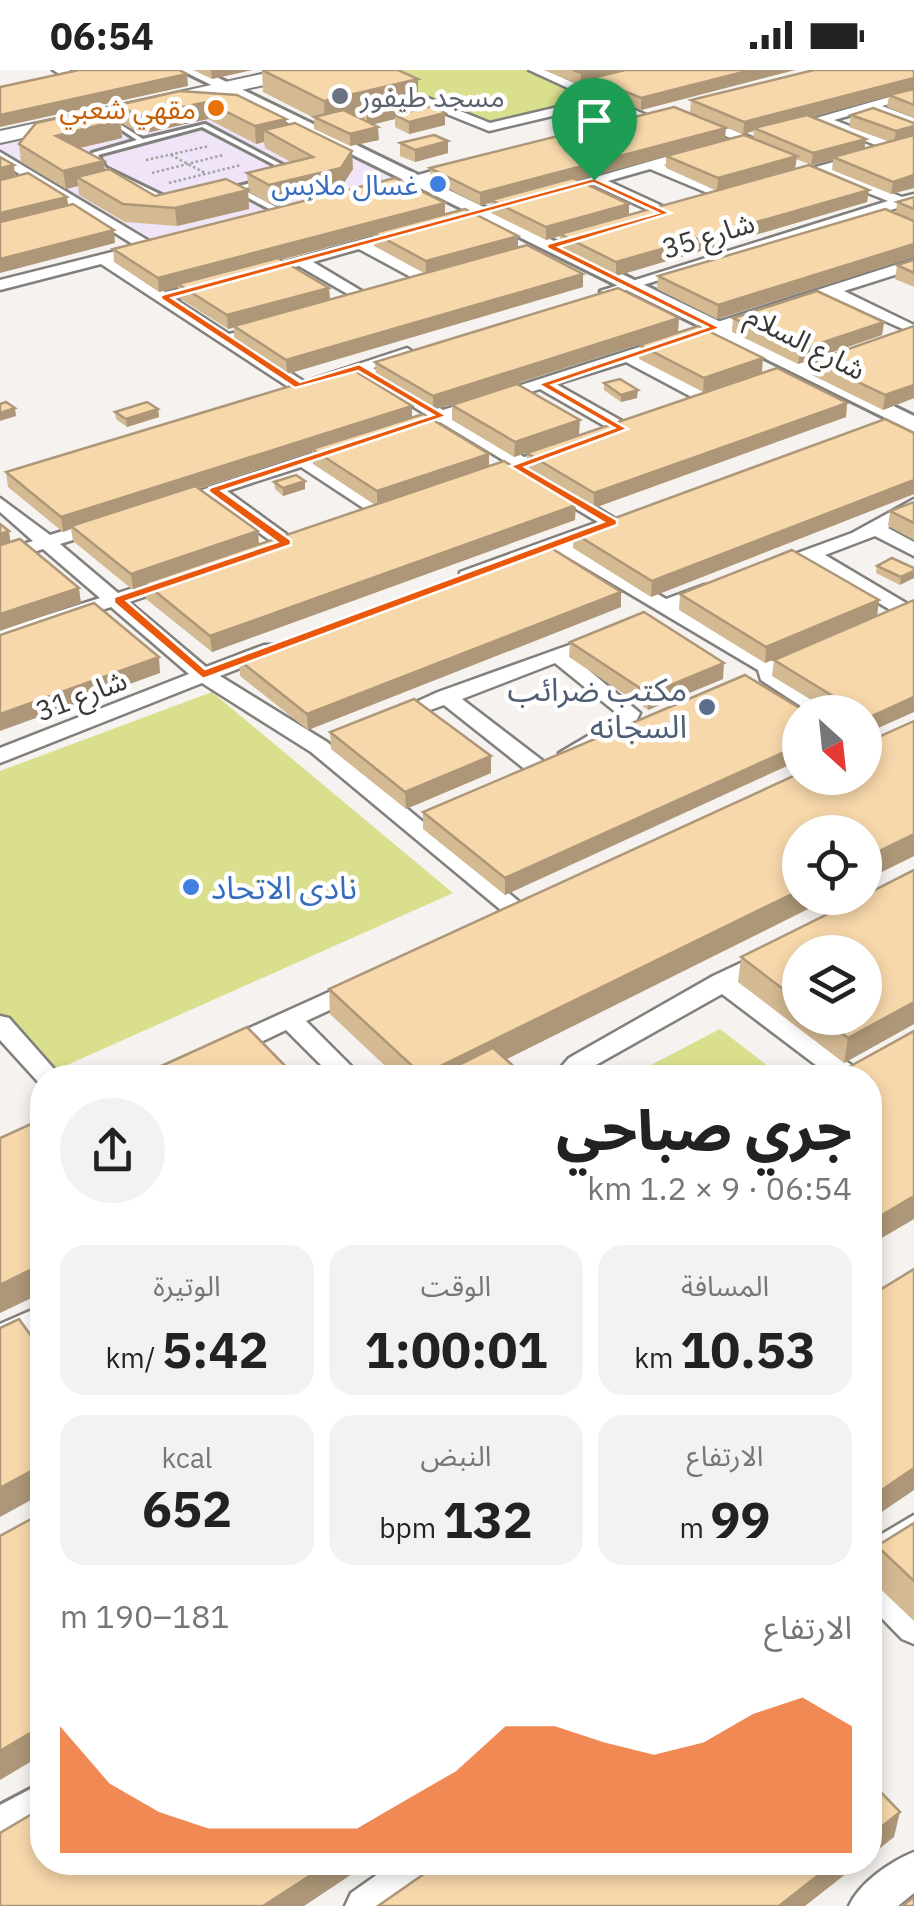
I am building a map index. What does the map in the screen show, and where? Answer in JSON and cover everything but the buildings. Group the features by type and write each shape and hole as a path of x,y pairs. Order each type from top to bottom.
{"main road":[{"path":"0,137 305,70"}],"street":[{"name":"شارع السلام","path":"189,70 716,328 788,372 903,421"},
{"path":"535,70 604,100 654,116 629,123"},
{"path":"57,76 89,74"},
{"path":"579,89 598,84"},
{"path":"728,144 914,94"},
{"path":"366,116 428,102 489,127 604,100"},
{"path":"710,102 676,111 776,151"},
{"path":"870,106 914,122"},
{"path":"821,119 896,148"},
{"path":"764,186 914,143"},
{"path":"446,221 708,149"},
{"path":"0,156 70,194 150,247"},
{"path":"791,158 904,206"},
{"path":"358,194 486,161"},
{"path":"651,165 726,196"},
{"path":"18,182 36,178"},
{"path":"594,180 681,209"},
{"path":"633,222 746,191"},
{"name":"شارع 35","path":"593,296 879,209 904,206"},
{"path":"264,218 302,208"},
{"path":"72,214 90,210"},
{"path":"250,274 429,226"},
{"path":"0,285 168,242"},
{"path":"360,244 421,283 446,276"},
{"path":"104,260 299,386"},
{"path":"300,260 373,297 348,304"},
{"path":"390,433 914,264"},
{"path":"882,274 911,287"},
{"path":"164,297 232,279"},
{"path":"831,291 913,329"},
{"path":"225,340 278,324"},
{"path":"878,341 913,329"},
{"path":"280,391 431,345"},
{"path":"628,357 709,399"},
{"path":"788,372 829,358"},
{"path":"359,367 520,465 622,520 445,584"},
{"path":"465,483 631,426 543,384"},
{"path":"158,507 355,444"},
{"path":"303,461 380,512"},
{"path":"213,490 286,543"},
{"path":"0,502 203,674 328,743 421,821 515,910"},
{"path":"753,573 876,528 914,504"},
{"path":"0,557 121,518"},
{"path":"876,528 914,550"},
{"path":"557,542 771,669"},
{"path":"808,553 902,611"},
{"path":"0,637 193,574"},
{"path":"664,606 723,584"},
{"path":"373,725 600,638"},
{"name":"شارع 31","path":"0,756 296,640"},
{"path":"798,695 768,676 771,669 804,654"},
{"path":"445,696 530,773 624,724 630,714 558,656"},
{"path":"577,1065 782,951"},
{"path":"190,1065 376,978"},
{"path":"722,982 841,1065"},
{"path":"289,1020 336,1065"},
{"path":"0,1024 37,1065"},
{"path":"0,1337 30,1323"},
{"path":"882,1551 914,1530"},
{"path":"882,1596 914,1629"},
{"path":"0,1831 30,1812"},
{"path":"868,1906 914,1870"},
{"path":"364,1906 408,1875"}],"lane":[{"path":"101,114 141,140"},
{"path":"203,125 296,174 180,204 122,180 104,170 96,160 96,151 141,140 203,125"},
{"path":"251,148 267,144"},
{"path":"107,184 122,180"},
{"path":"238,190 284,212"}],"path":[{"path":"141,140 238,190"},
{"path":"104,170 236,140"},
{"path":"122,180 251,148"},
{"path":"142,190 268,158"}],"shaded area":[{"path":"229,91 398,176 151,238 0,151 0,143"}],"green space":[{"path":"366,70 525,70 595,100 489,127"},
{"path":"212,692 453,893 67,1065 42,1065 0,1016 0,771"},
{"path":"720,1029 766,1065 651,1065"}],"place":[{"name":"مسجد طيفور","path":"340,96"},
{"name":"مقهي شعبي","path":"216,108"},
{"name":"غسال ملابس","path":"438,184"},
{"name":"مكتب ضرائب السجانه","path":"707,707"},
{"name":"نادى الاتحاد","path":"191,887"}],"route":[{"path":"594,180 666,213 550,246 716,328 543,384 623,429 516,466 612,523 203,674 118,600 286,543 213,490 442,416 359,367 299,386 164,297 594,180"}]}
